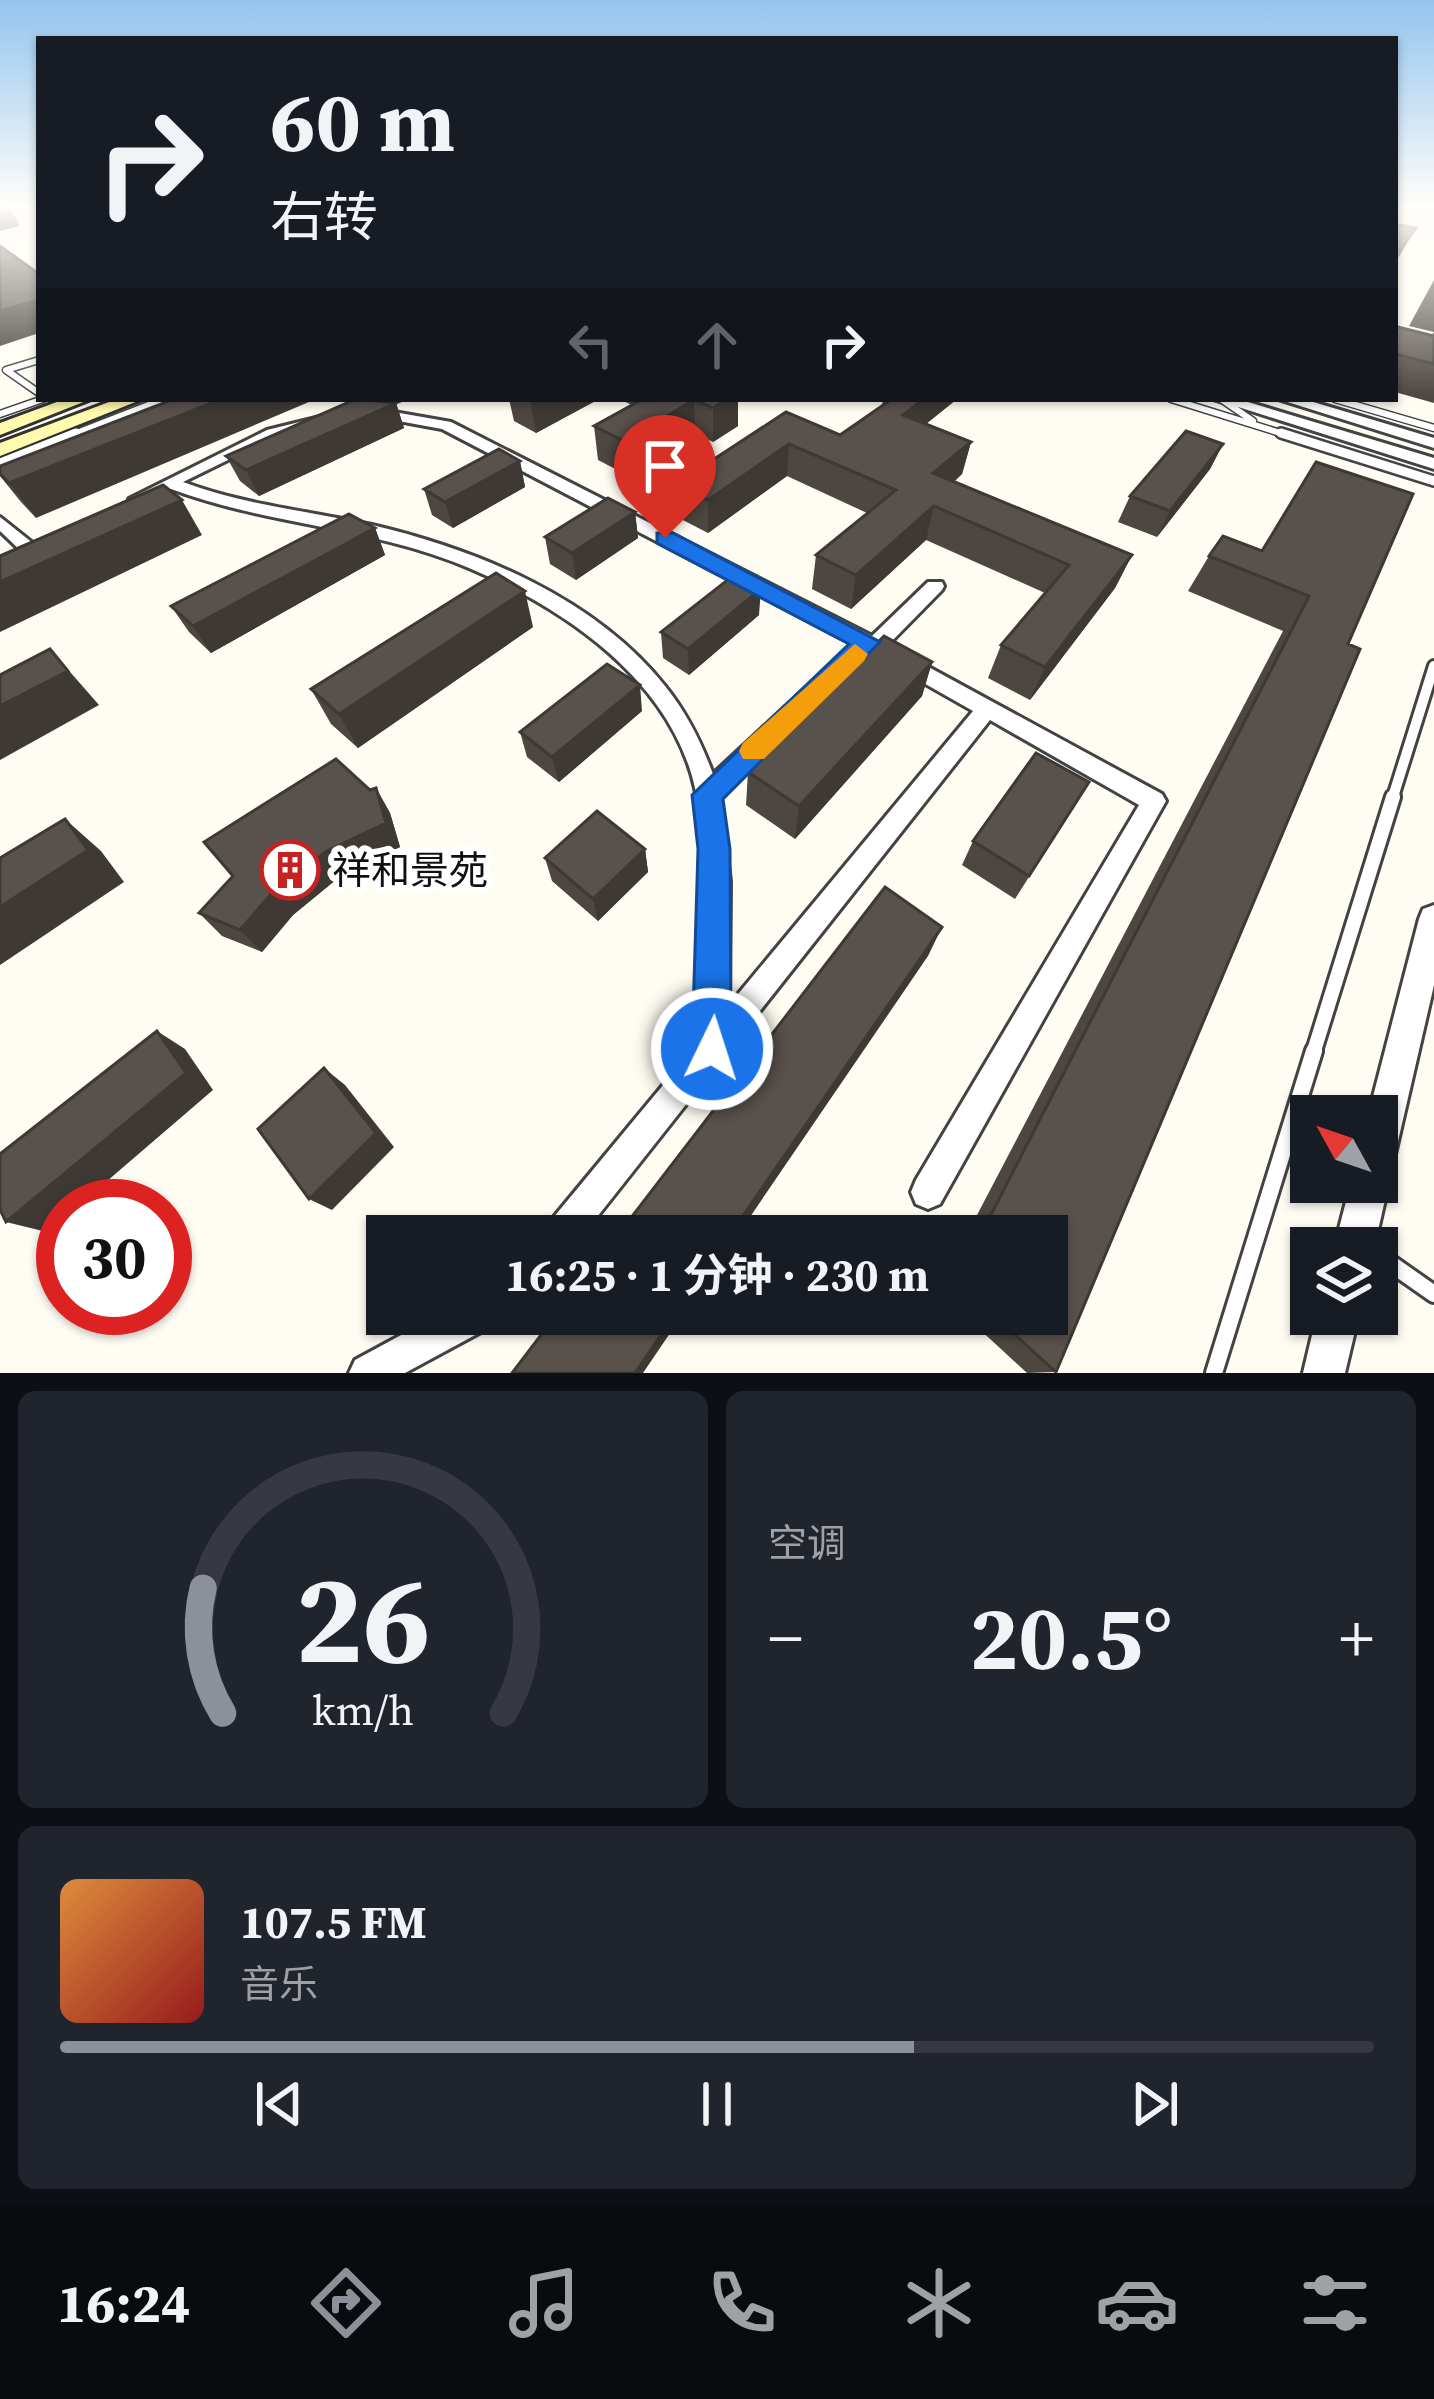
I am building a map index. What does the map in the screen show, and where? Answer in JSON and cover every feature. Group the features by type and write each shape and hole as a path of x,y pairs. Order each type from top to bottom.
{"main road":[{"path":"0,429 74,402"},
{"path":"0,450 126,402"}],"street":[{"path":"1231,402 1434,464"},
{"path":"1296,402 1434,443"},
{"path":"109,513 272,433 350,414 407,414 446,424 871,644 1154,801 928,1192"},
{"path":"170,483 261,512 371,530 489,571 543,598 597,634 651,683 685,732 707,795 714,849 712,1049"},
{"path":"0,522 21,551 48,540"},
{"path":"707,795 935,586"},
{"path":"577,1215 985,711"},
{"path":"1391,1095 1434,919"},
{"path":"368,1373 438,1335"},
{"path":"1324,1373 1333,1335"}],"lane":[{"path":"3,371 36,361"},
{"path":"3,371 36,393"},
{"path":"0,415 36,398"},
{"path":"0,463 156,402"},
{"path":"1181,402 1434,481"},
{"path":"1225,402 1263,428"},
{"path":"1345,402 1434,428"},
{"path":"1214,1373 1434,666"},
{"path":"1398,1270 1434,1294"}],"building":[{"path":"0,269 36,272 36,301 0,311"},
{"path":"1398,327 1434,336 1434,364 1398,355"},
{"path":"166,402 214,402 9,483 0,474 0,466"},
{"path":"349,402 396,403 246,470 226,456"},
{"path":"638,402 691,402 624,441 594,426"},
{"path":"888,402 920,402 903,415 971,442 933,473 1132,555 1045,667 1001,645 1069,565 934,506 856,575 816,555 896,490 789,444 708,500 676,484 786,412 840,435"},
{"path":"1186,431 1223,444 1170,511 1130,496"},
{"path":"499,449 520,461 445,502 424,489"},
{"path":"1316,462 1413,494 1348,644 1360,649 1056,1372 1015,1335 1068,1335 1068,1215 991,1215 1309,596 1209,556 1223,536 1262,551"},
{"path":"163,485 182,500 0,582 0,556"},
{"path":"608,498 635,512 572,553 545,537"},
{"path":"349,514 375,528 193,626 171,606"},
{"path":"496,573 525,591 339,714 311,689"},
{"path":"734,575 761,589 688,649 661,632"},
{"path":"884,636 932,662 799,806 748,772"},
{"path":"50,649 68,671 0,706 0,675"},
{"path":"607,664 640,685 552,757 520,732"},
{"path":"1036,753 1089,782 1029,876 973,841"},
{"path":"336,759 370,790 376,788 386,823 327,851 273,892 240,930 199,913 233,876 204,842"},
{"path":"597,811 645,849 593,899 545,858"},
{"path":"65,819 88,850 0,907 0,858"},
{"path":"885,887 942,927 743,1215 633,1215"},
{"path":"157,1031 186,1073 58,1179 36,1179 36,1197 6,1222 0,1210 0,1154"},
{"path":"324,1068 376,1133 309,1199 258,1129"},
{"path":"541,1335 661,1335 635,1373 512,1373"}],"slow traffic":[{"path":"754,751 855,654"}],"place":[{"name":"祥和景苑","path":"290,870"}],"route":[{"path":"665,538 867,642 707,795 714,849 712,1049"}]}
